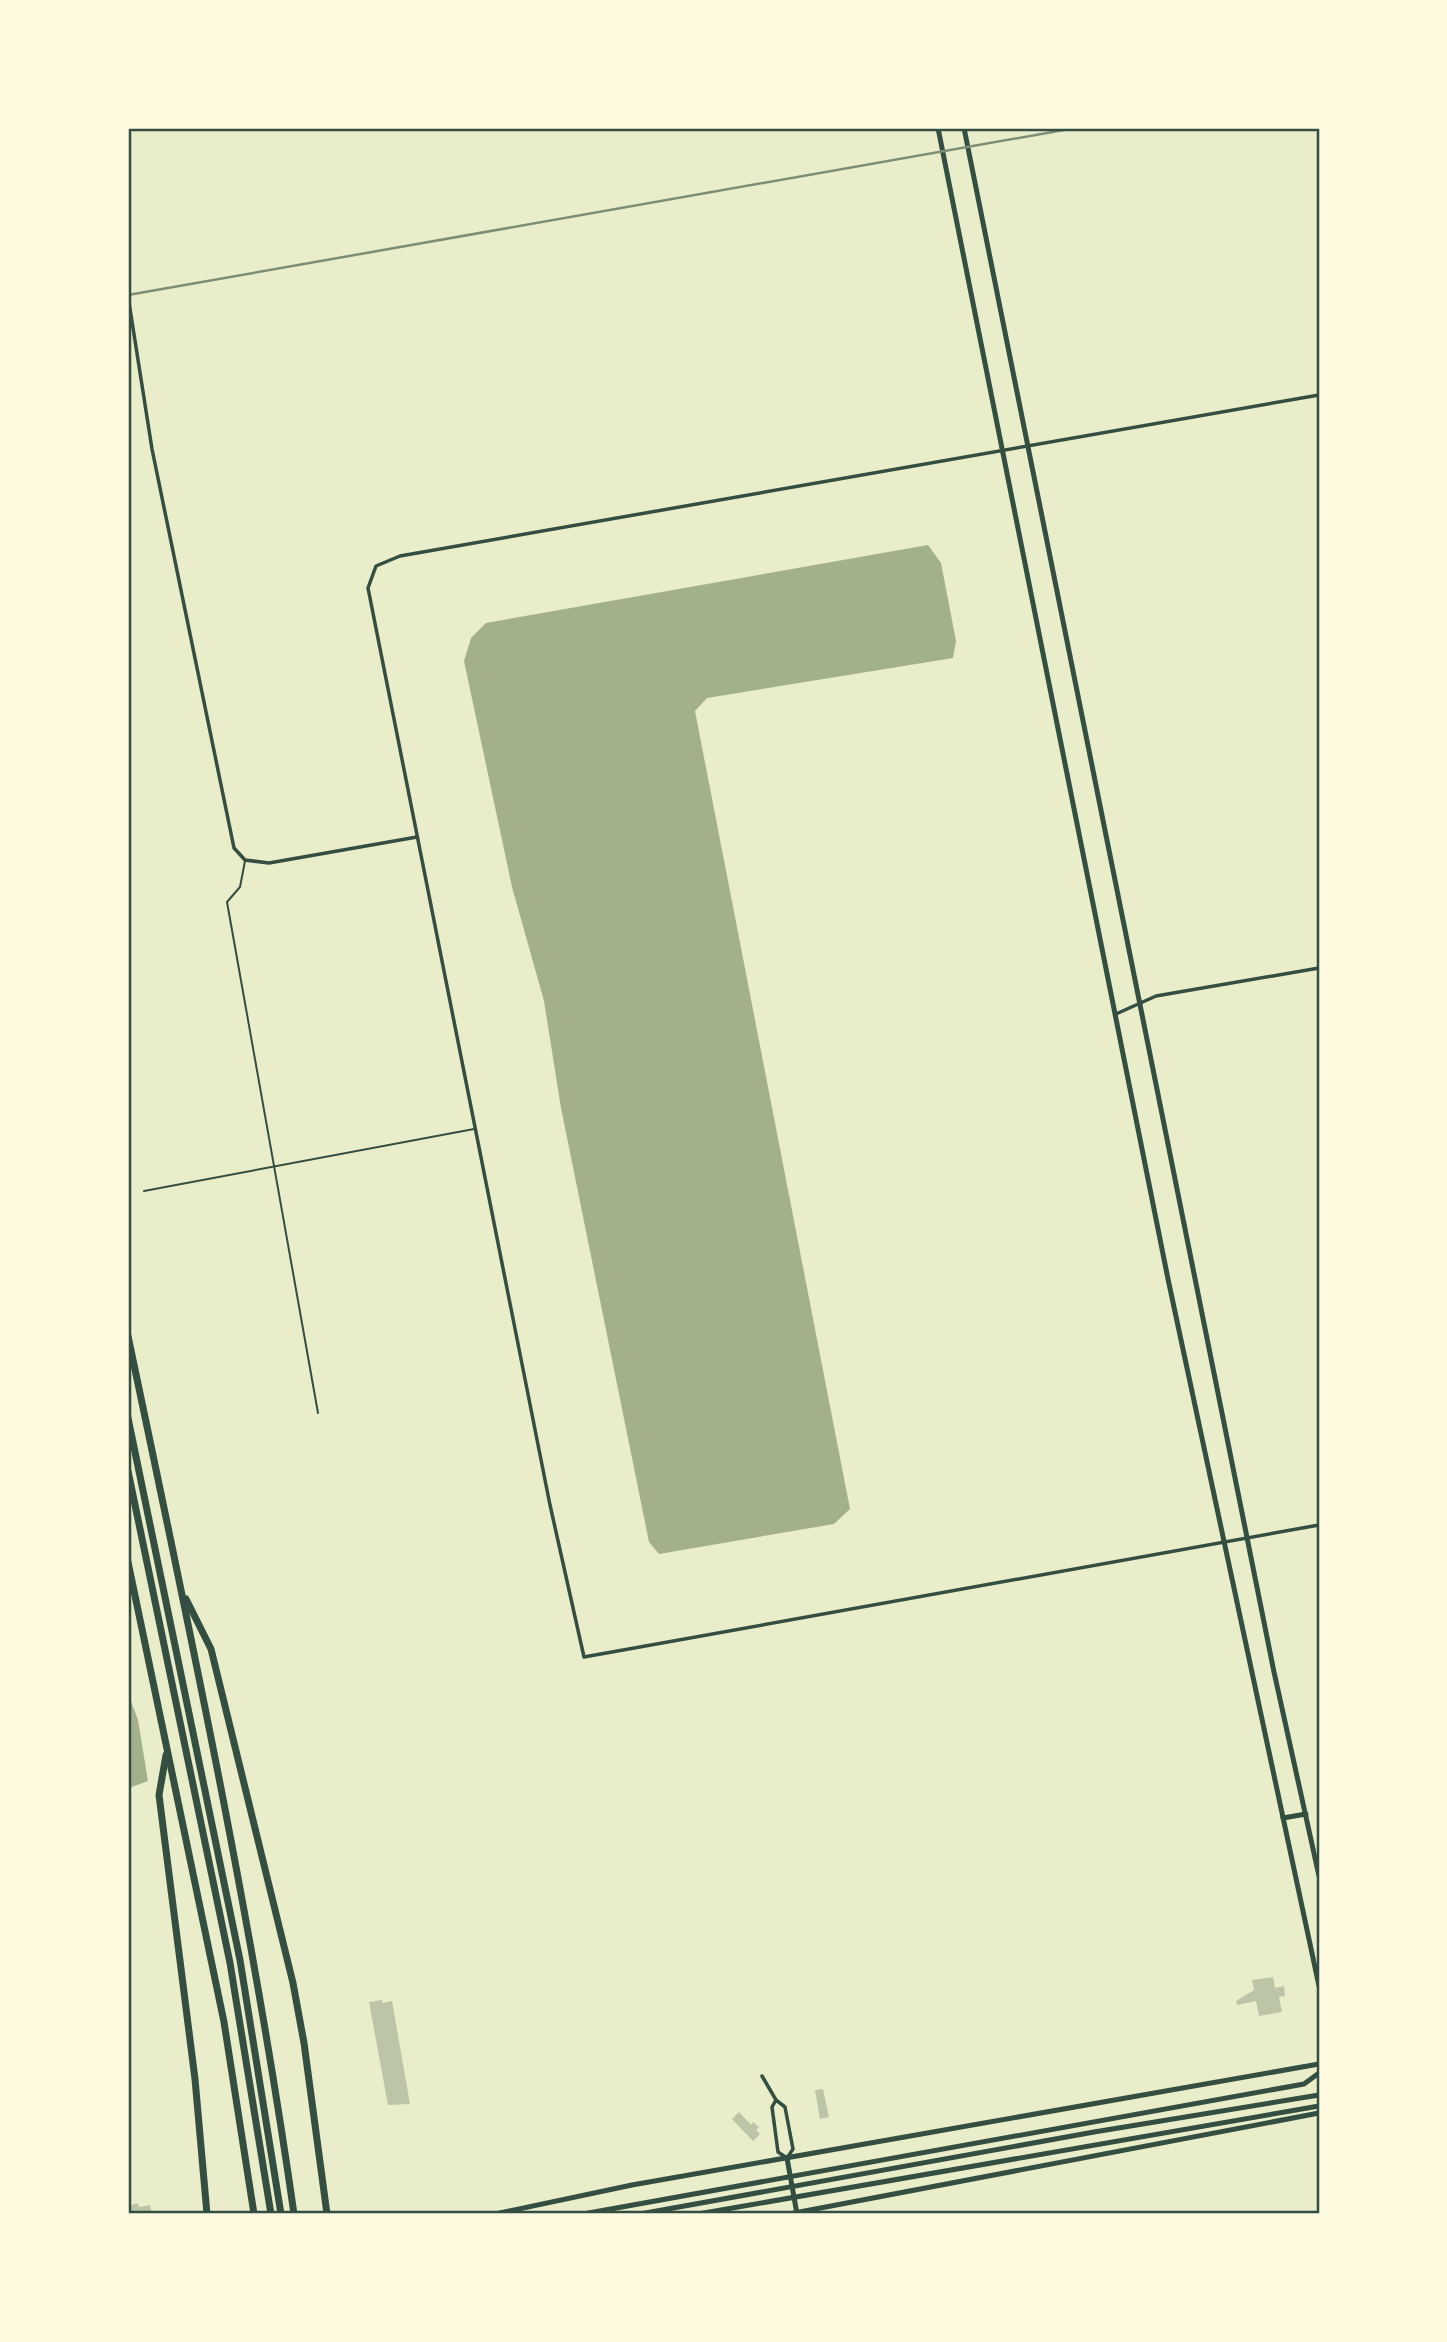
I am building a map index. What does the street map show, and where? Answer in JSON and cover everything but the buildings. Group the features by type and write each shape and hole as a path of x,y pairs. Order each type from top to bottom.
{"highway":[{"path":"128,1336 181,1590 264,2024 294,2214"},
{"path":"128,1418 237,1947 281,2214"},
{"path":"128,1471 230,1963 271,2214"},
{"path":"128,1562 224,2022 254,2214"},
{"path":"181,1590 211,1648 293,1983 304,2043 327,2214"},
{"path":"166,1751 159,1795 195,2079 208,2214"}],"street":[{"path":"938,128 1114,1015 1223,1543 1319,1986"},
{"path":"964,128 1138,1003 1319,1876"},
{"path":"128,296 152,449 234,848 245,860 269,863 417,838"},
{"path":"1319,395 397,556 381,562 372,572 368,588 475,1129 584,1657 1319,1525"},
{"path":"1114,1015 1156,996 1319,968"},
{"path":"1283,1818 1306,1814"},
{"path":"495,2214 787,2158 1319,2064"},
{"path":"583,2214 1304,2084 1319,2073"},
{"path":"762,2076 776,2100 785,2107 793,2149 787,2158 797,2213"},
{"path":"640,2214 1094,2132 1319,2095"},
{"path":"776,2100 772,2108 778,2152 787,2158"},
{"path":"698,2214 1319,2106"},
{"path":"789,2214 1319,2113"},
{"path":"1166,2131 1191,2118"}],"lane":[{"path":"245,860 240,887 228,902 318,1413"},
{"path":"144,1191 475,1129"}],"shaded area":[{"path":"928,545 941,563 956,641 953,658 707,698 695,711 850,1509 834,1524 659,1554 649,1542 561,1108 544,1001 512,887 464,661 471,638 486,623"},
{"path":"128,1693 138,1720 148,1781 129,1788"}],"railway":[{"path":"128,295 1075,128"}]}
